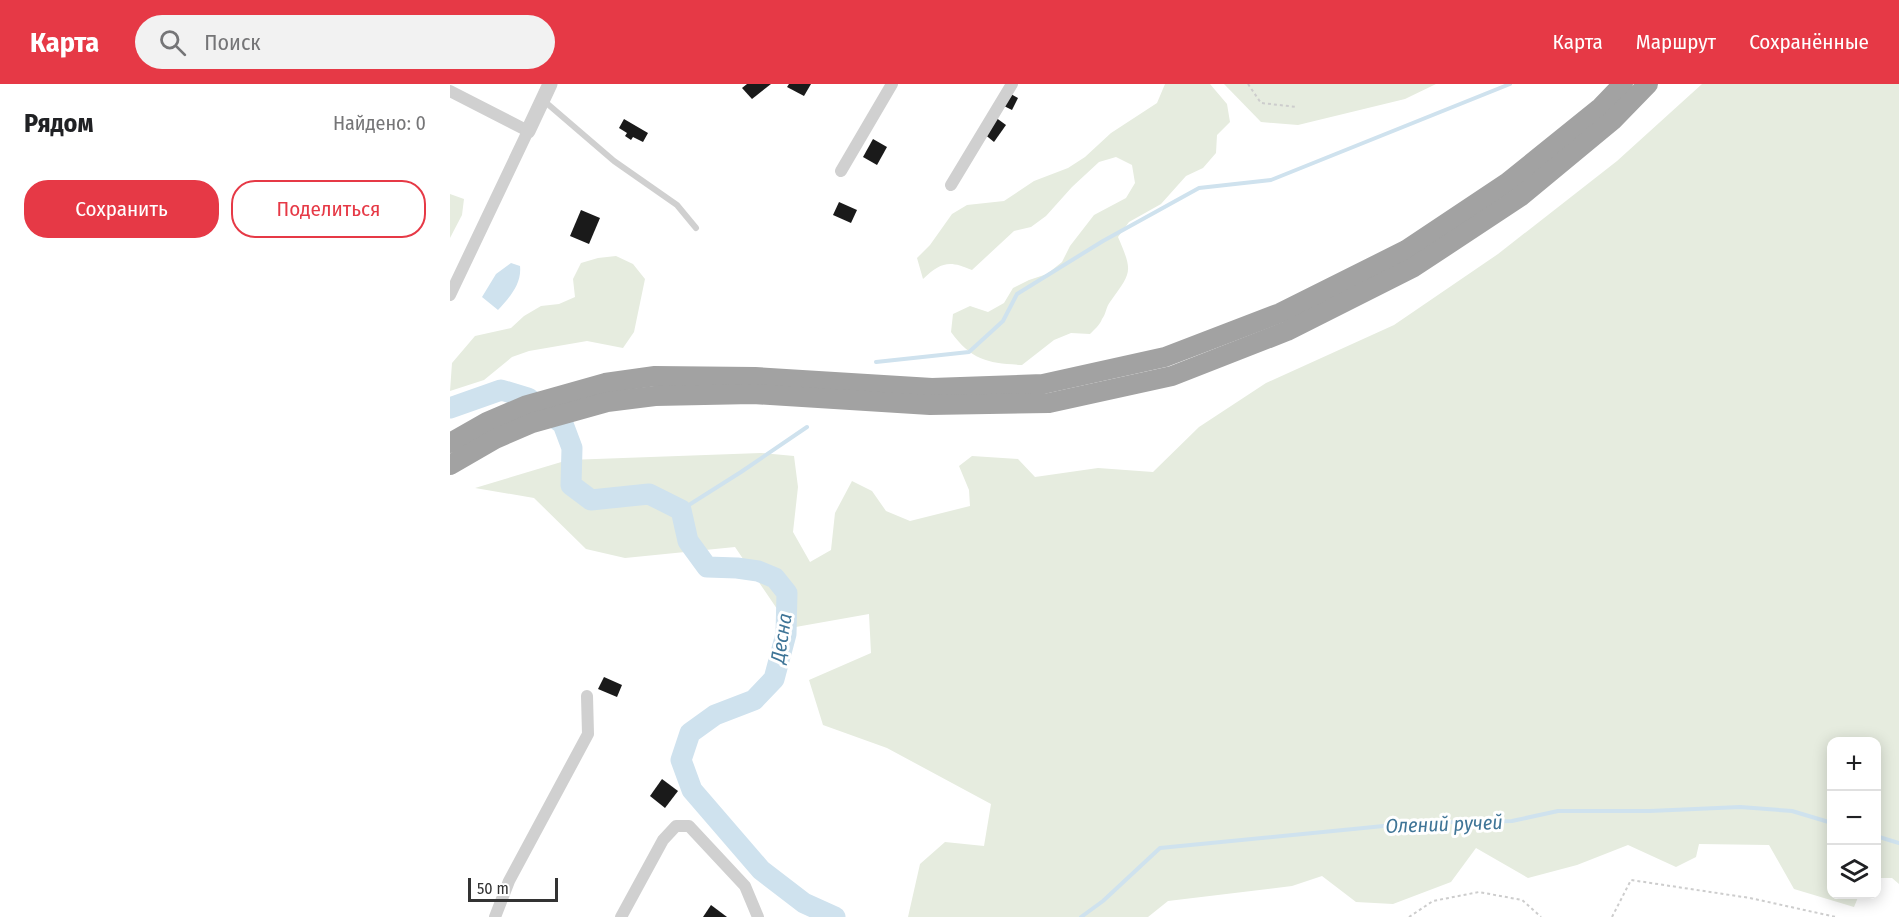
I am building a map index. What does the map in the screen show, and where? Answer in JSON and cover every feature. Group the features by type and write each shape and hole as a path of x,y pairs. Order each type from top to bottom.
{"highway":[{"path":"450,465 495,439 532,423 655,386 755,376 932,388 1032,385 1165,357 1280,313 1406,250 1508,182 1601,107 1623,84"},
{"path":"450,443 487,422 536,402 605,383 930,405 1049,403 1172,376 1287,331 1414,267 1520,197 1614,120 1648,84"}],"street":[{"path":"450,296 550,84"},
{"path":"841,171 892,84"},
{"path":"951,185 1012,84"},
{"path":"450,91 528,131"},
{"path":"495,917 509,881 588,734 587,696"},
{"path":"621,917 663,840 676,826 689,826 745,886 758,917"}],"lane":[{"path":"543,100 614,161 677,205 696,228"}],"path":[{"path":"1248,84 1261,103 1297,107"},
{"path":"1612,917 1631,880 1750,898 1836,917"},
{"path":"1409,917 1433,901 1479,892 1522,900 1541,917"}],"shaded area":[{"path":"1165,84 1210,84 1227,104 1230,122 1217,135 1216,153 1203,168 1186,176 1161,204 1129,222 1118,237 1128,271 1100,323 1090,334 1071,333 1054,340 1022,365 990,361 974,355 951,332 953,314 970,306 988,312 1004,303 1013,288 1047,274 1062,262 1070,246 1094,215 1126,198 1135,183 1132,165 1116,157 1099,162 1046,216 1031,227 1014,231 972,270 946,264 935,269 923,279 917,258 930,245 952,214 967,205 1004,201 1034,181 1068,168 1085,157 1111,133 1157,103"},
{"path":"1224,84 1436,84 1405,99 1298,125 1261,122"},
{"path":"1702,84 1899,84 1899,884 1892,878 1881,878 1881,737 1827,737 1827,899 1794,889 1769,845 1699,844 1696,857 1676,867 1628,845 1577,865 1528,878 1476,848 1451,882 1393,904 1356,902 1322,876 1292,886 1168,901 1148,917 908,917 920,864 945,842 984,846 991,804 887,748 823,725 809,680 871,653 869,614 790,628 735,547 625,558 586,549 534,498 475,488 568,460 761,453 794,456 798,487 793,532 810,562 831,550 835,513 852,481 872,491 886,511 910,521 970,506 969,490 959,466 972,456 1018,459 1035,477 1098,468 1153,472 1199,427 1266,383 1394,325 1498,254 1617,161"},
{"path":"450,194 464,199 462,215 450,238"},
{"path":"616,256 633,264 645,279 634,332 623,348 587,341 529,351 512,357 484,380 450,391 452,363 475,336 511,328 524,316 541,306 559,304 575,297 573,279 581,263"},
{"path":"1827,899 1857,899 1854,907"}],"water":[{"path":"511,263 520,266 519,279 510,296 498,310 482,297 496,274"}],"building":[{"path":"747,84 771,84 752,99 742,88"},
{"path":"789,84 811,84 804,96 787,87"},
{"path":"1009,93 1018,98 1012,110 1002,105"},
{"path":"995,117 1006,125 994,142 983,133"},
{"path":"624,119 648,133 643,142 633,137 631,140 625,136 627,133 619,128"},
{"path":"873,139 887,147 877,165 863,157"},
{"path":"839,202 857,210 851,223 833,215"},
{"path":"581,210 600,218 589,244 570,236"},
{"path":"604,677 622,685 617,697 598,689"},
{"path":"662,779 678,791 665,808 650,796"},
{"path":"711,905 727,917 703,917"}],"waterway":[{"path":"876,362 969,352 1003,321 1017,294 1103,241 1199,188 1271,180 1510,84"},
{"name":"Десна","path":"450,408 501,390 528,398 563,424 572,448 571,485 591,500 649,494 681,510 688,541 707,567 758,571 775,578 787,593 786,634 774,679 754,700 715,715 690,733 681,760 692,790 761,870 804,903 835,917"},
{"path":"681,510 807,427"},
{"name":"Олений ручей","path":"1081,917 1103,901 1160,848 1414,823 1512,821 1558,811 1650,811 1740,807 1792,811 1827,822"},
{"name":"Олений ручей","path":"1881,838 1899,843"}]}
